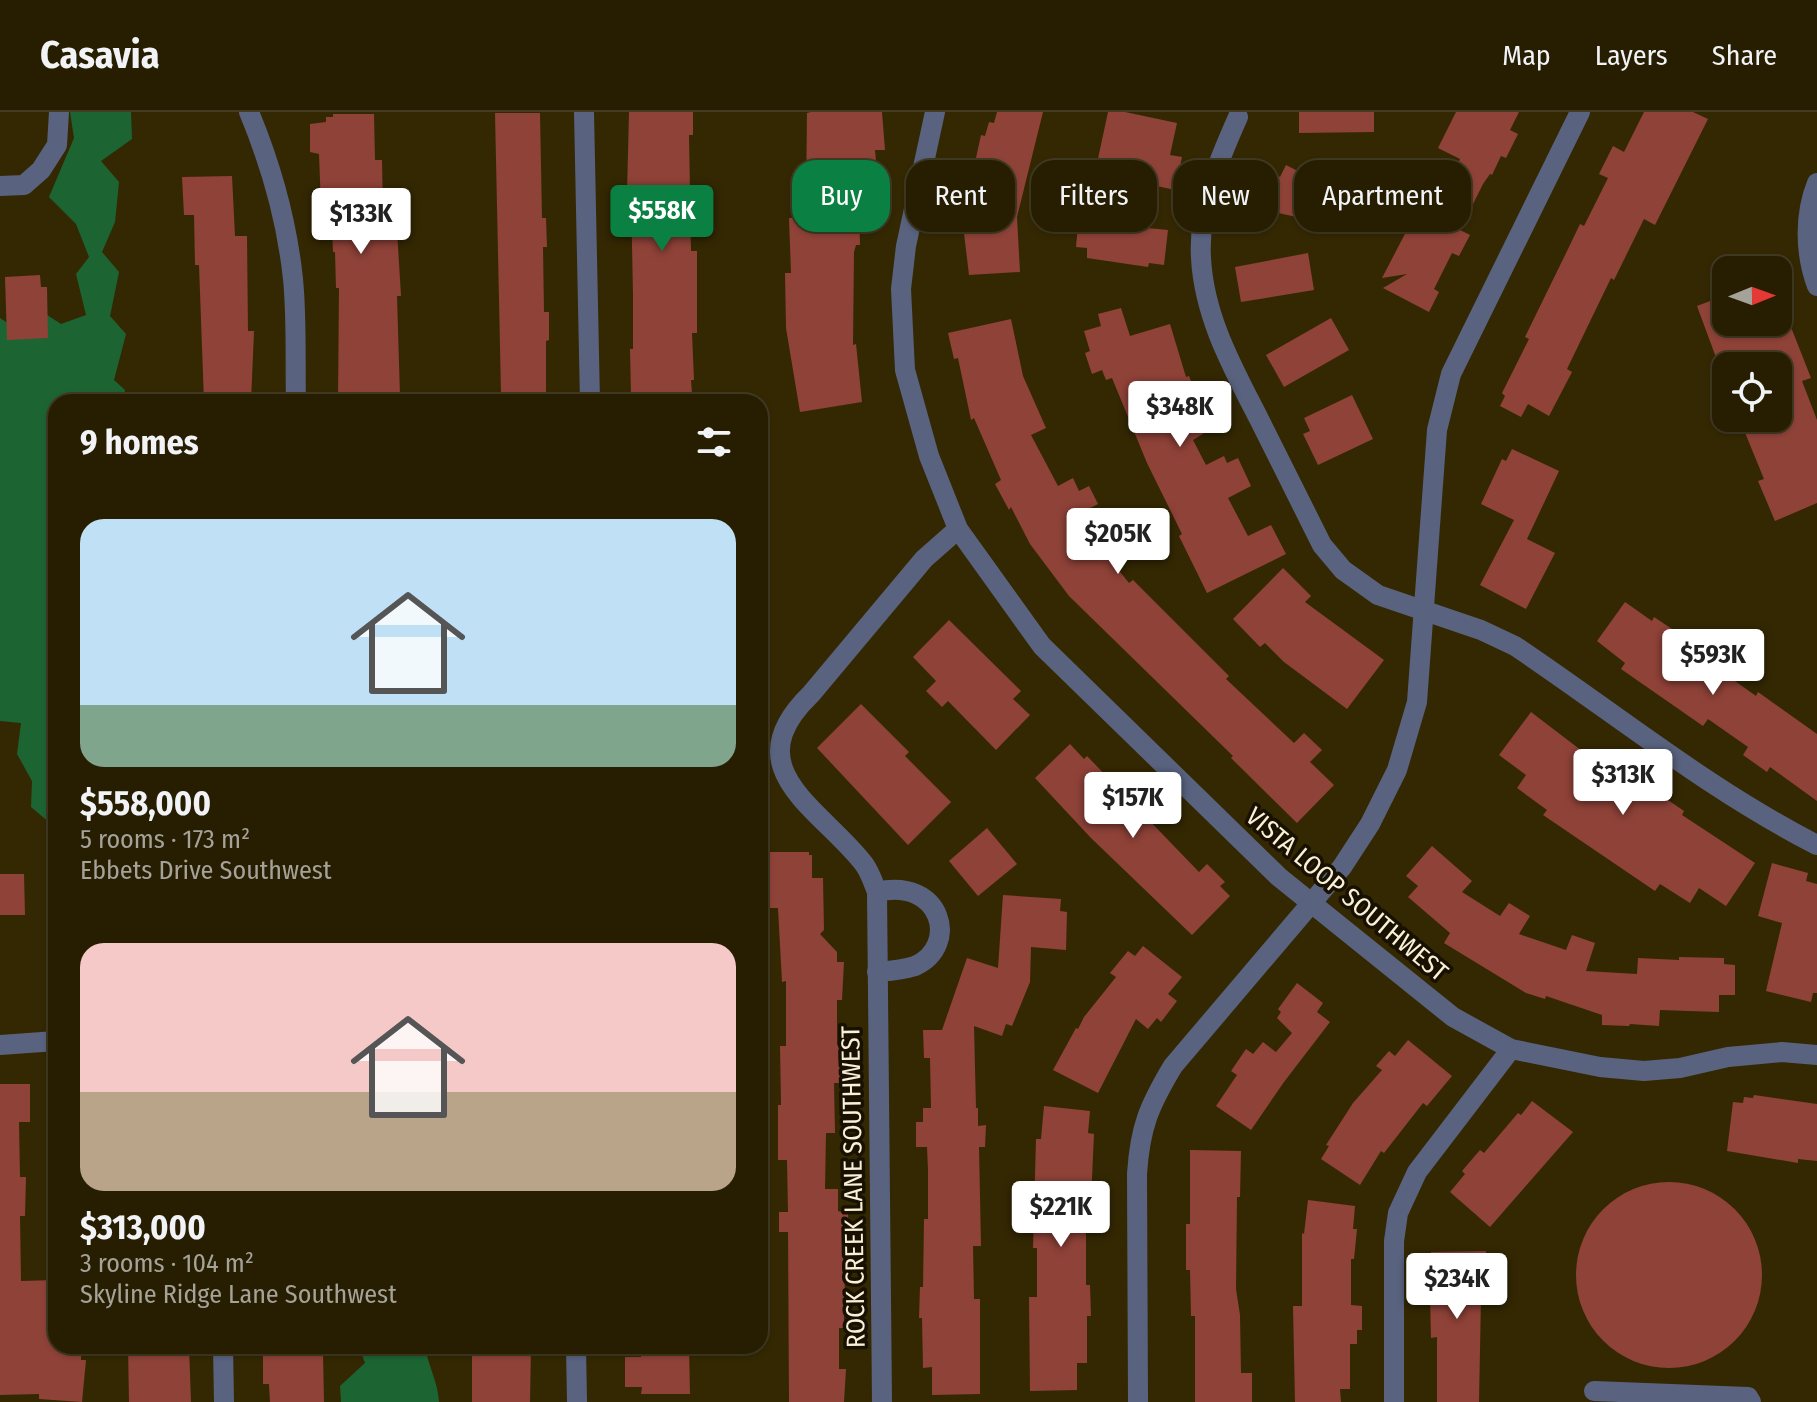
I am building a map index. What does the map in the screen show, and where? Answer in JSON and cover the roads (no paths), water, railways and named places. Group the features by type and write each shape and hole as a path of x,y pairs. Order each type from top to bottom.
{"street":[{"path":"0,186 24,185 41,170 57,145 59,112"},
{"path":"249,112 276,191 289,245 296,394"},
{"path":"584,112 590,394"},
{"name":"VISTA LOOP SOUTHWEST","path":"935,112 906,246 901,289 905,370 929,456 958,529 1042,646 1279,877 1453,1017 1511,1049 1600,1067 1644,1071 1680,1068 1728,1057 1782,1052 1817,1055"},
{"path":"1138,1402 1137,1174 1139,1139 1151,1102 1173,1066 1342,867 1363,835 1397,770 1417,702 1437,430 1451,374 1580,112"},
{"path":"1238,117 1215,169 1209,191 1200,257 1207,304 1222,346 1322,545 1343,570 1378,595 1481,630 1515,646 1709,782 1764,818 1817,845"},
{"path":"1817,183 1808,234 1809,261 1817,286"},
{"name":"ROCK CREEK LANE SOUTHWEST","path":"882,1402 877,892 867,867 796,793 785,775 780,752 782,730 792,712 811,694 924,559 958,529"},
{"path":"877,892 901,888 921,895 932,905 939,930 934,949 927,958 903,969 877,972"},
{"path":"0,1045 48,1042"},
{"path":"1394,1402 1394,1241 1398,1213 1417,1172 1511,1049"},
{"path":"223,1354 224,1402"},
{"path":"576,1354 577,1402"},
{"path":"1594,1391 1748,1397 1751,1402"}]}
